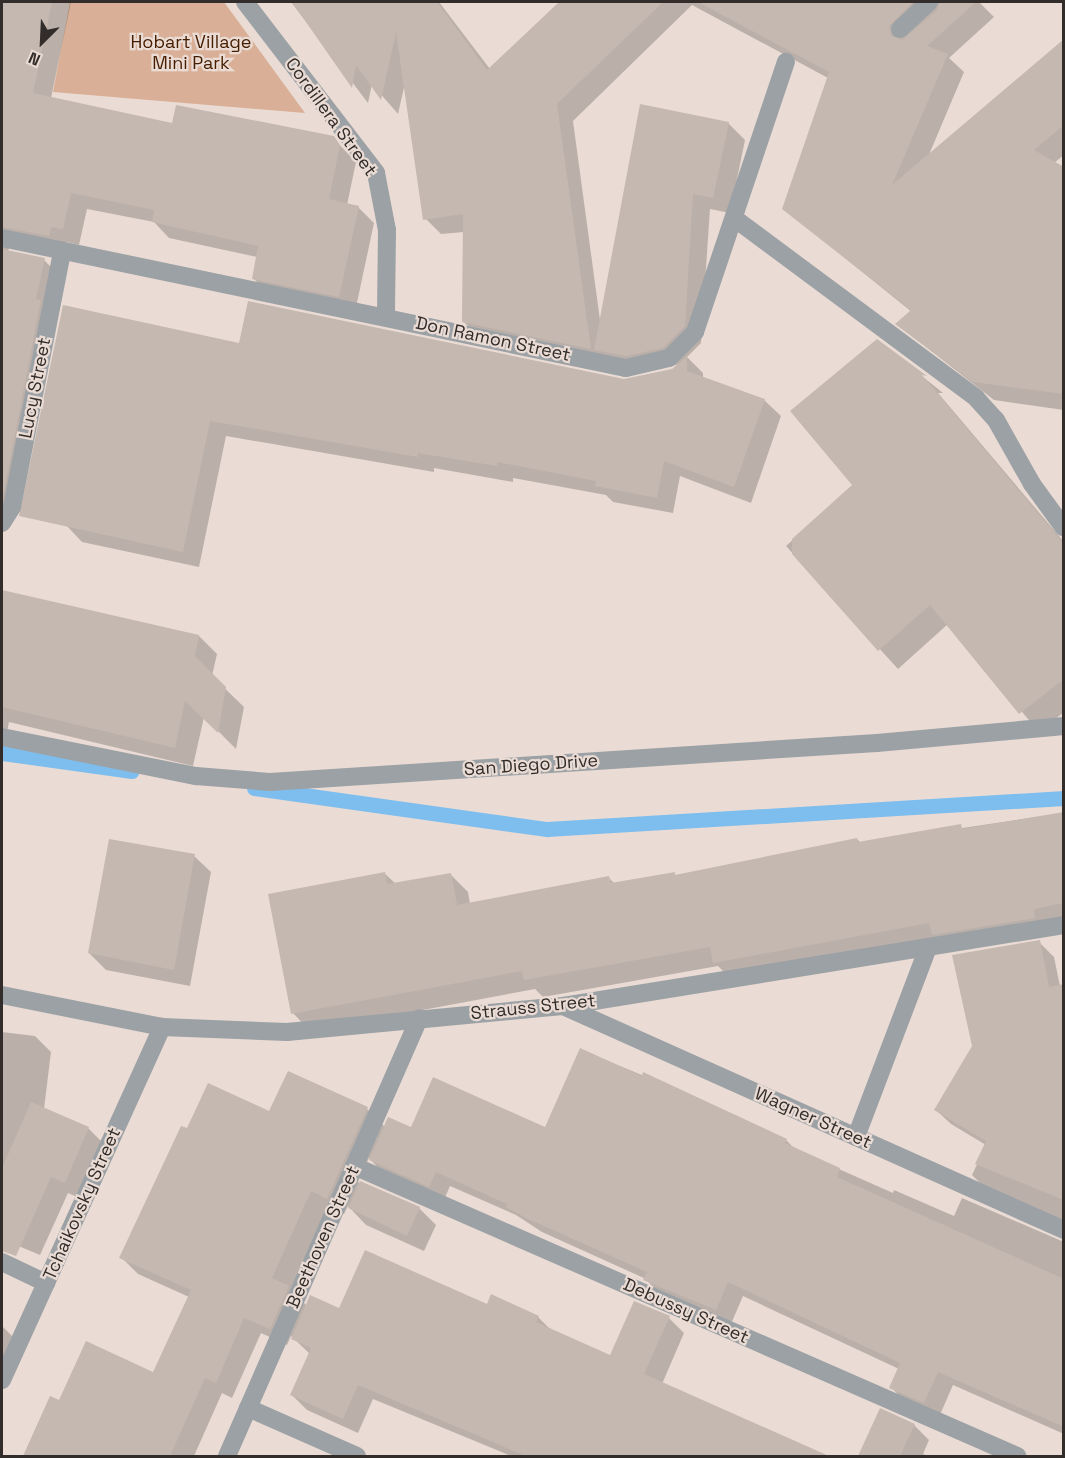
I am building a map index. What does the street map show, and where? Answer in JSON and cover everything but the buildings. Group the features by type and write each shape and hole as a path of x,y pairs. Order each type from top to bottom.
{"street":[{"name":"Cordillera Street","path":"245,2 376,173 387,230 386,317"},
{"path":"900,29 929,2"},
{"name":"Don Ramon Street","path":"2,238 626,368 669,358 695,333 786,62"},
{"path":"734,218 976,398 996,420 1032,484 1064,528"},
{"name":"Lucy Street","path":"2,522 12,507 62,251"},
{"name":"San Diego Drive","path":"2,736 196,776 270,782 878,742 1064,726"},
{"name":"Strauss Street","path":"2,995 162,1027 287,1032 563,1005 1064,925"},
{"path":"856,1137 928,947"},
{"name":"Wagner Street","path":"563,1005 1064,1230"},
{"name":"Beethoven Street","path":"227,1456 419,1018"},
{"name":"Tchaikovsky Street","path":"2,1380 162,1027"},
{"name":"Debussy Street","path":"354,1166 1017,1456"},
{"path":"2,1262 46,1283"},
{"path":"248,1408 357,1456"}],"green space":[{"name":"Hobart Village Mini Park","path":"70,2 224,2 305,113 53,92"}],"waterway":[{"path":"2,753 132,771"},
{"path":"254,788 547,829 1064,798"}]}
